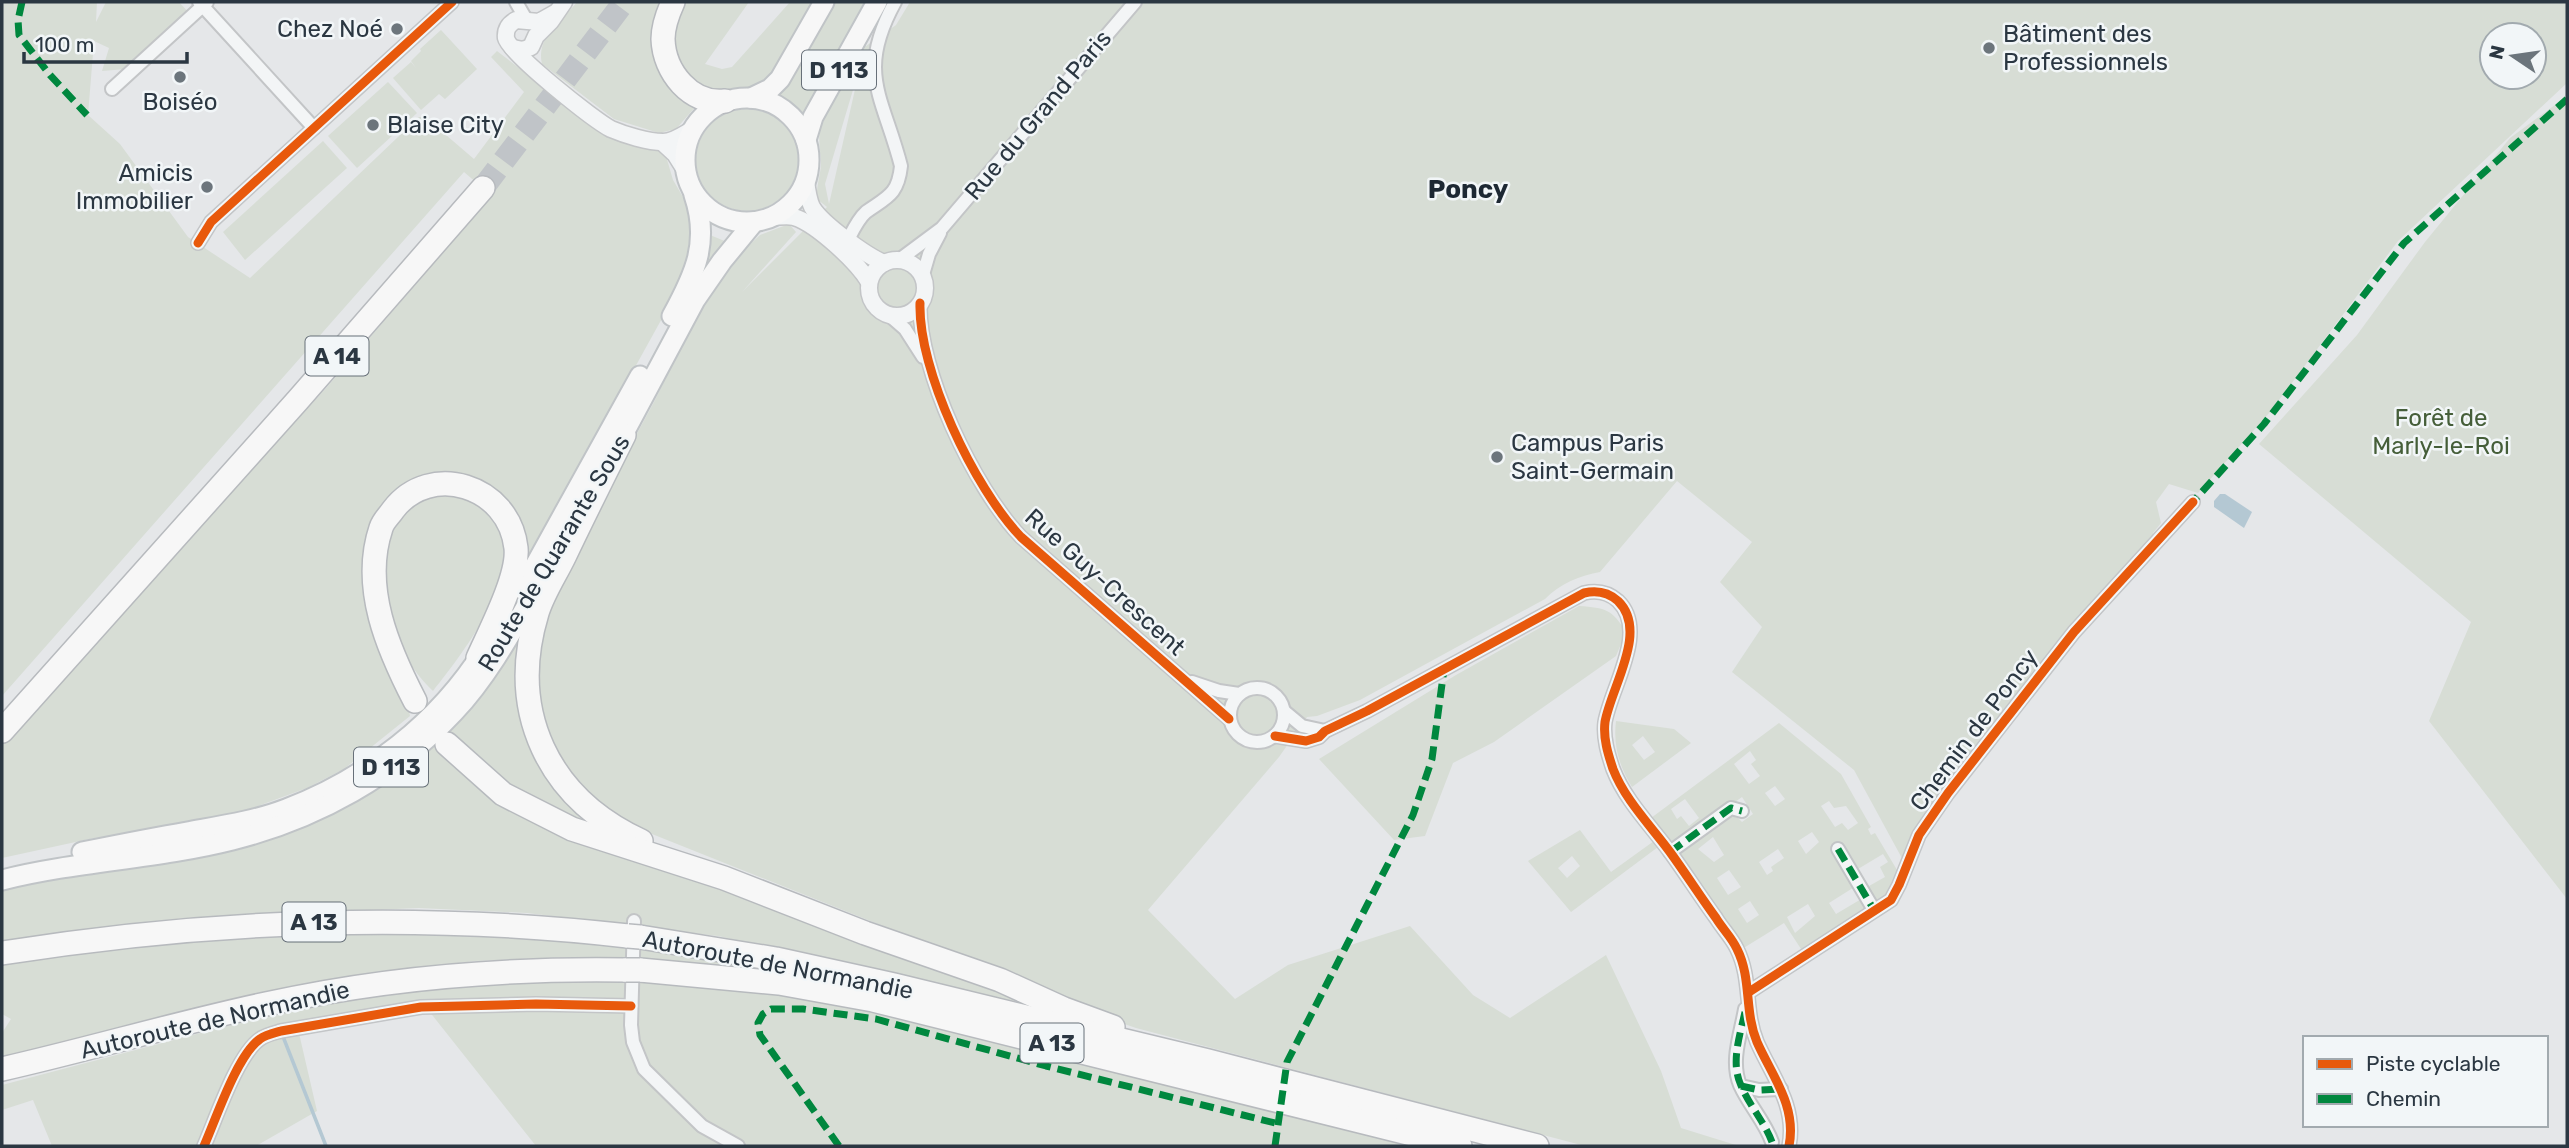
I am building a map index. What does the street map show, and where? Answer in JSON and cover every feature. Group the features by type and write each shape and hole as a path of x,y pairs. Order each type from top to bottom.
{"highway":[{"path":"673,2 663,38 671,67 682,85 696,96 709,101 725,101"},
{"name":"A 14","path":"2,709 129,579 478,183"},
{"path":"624,435 538,610 527,654 528,704 540,745 561,780 594,814 636,839 724,878 865,933 1000,980 1089,1018 1208,1061"},
{"path":"415,701 393,659 381,620 374,577 375,554 382,525 399,502 418,489 444,485 469,487 490,498 507,518 516,549 513,570 478,658"},
{"name":"A 14","path":"2,731 129,579"},
{"path":"447,744 503,794 572,829 724,878"},
{"name":"Autoroute de Normandie","path":"2,953 114,937 205,928 345,921 634,931 843,974 1208,1061 1537,1146"},
{"name":"Autoroute de Normandie","path":"2,1069 267,1003 372,984 518,970 633,970 779,982 873,1000 1460,1146"},
{"path":"2,1077 43,1060"}],"main road":[{"name":"D 113","path":"751,98 766,92 780,79 824,2"},
{"name":"D 113","path":"806,140 820,103 877,2"},
{"path":"693,129 703,115 725,101 751,98 769,102 785,111 806,140 809,158 806,180"},
{"name":"Route de Quarante Sous","path":"2,867 229,824 286,809 349,779 403,741 437,710 478,658 532,571 677,306 696,265 701,247 701,217 685,170 684,153 693,129"},
{"name":"Route de Quarante Sous","path":"2,880 58,868 232,841 293,821 356,792 415,750 456,710 501,650 624,435 695,300 722,261 763,220 794,201 806,180"},
{"name":"Route de Quarante Sous","path":"694,194 708,210 720,217 734,221 763,220"}],"street":[{"path":"198,243 211,222 452,2"},
{"path":"848,240 861,218 886,199 895,190 899,180 901,166 874,75 877,40 895,2"},
{"name":"Rue du Grand Paris","path":"892,262 908,256 942,228 1135,2"},
{"path":"112,89 203,3 314,128"},
{"path":"560,7 551,21 527,29 508,28 506,36 525,63 607,127 618,132 662,142 675,139 693,129"},
{"path":"513,48 523,50 527,29"},
{"path":"527,29 534,61 541,74"},
{"path":"662,142 675,154 685,170"},
{"path":"806,180 808,198 816,213 872,258 912,265 922,278 924,291 920,303 904,315 888,315 874,304 869,293 869,282 873,273 892,262"},
{"path":"763,220 794,217 808,223 854,261 869,282"},
{"name":"Rue du Grand Paris","path":"922,278 929,254 942,228"},
{"name":"Rue Guy-Crescent","path":"920,303 919,323 928,363 971,465 1016,532 1185,679 1229,719 1234,732 1249,742 1263,742 1275,736 1306,741 1319,737 1584,593 1594,591 1610,595 1629,616 1631,627 1628,648 1606,716 1605,743 1622,786 1670,852"},
{"name":"Rue Guy-Crescent","path":"888,315 905,329 928,363"},
{"name":"Chemin de Poncy","path":"1748,996 1891,900 1919,835 1948,793 2074,632 2193,502"},
{"name":"Rue Guy-Crescent","path":"1185,679 1219,691 1239,694 1252,688 1269,690 1281,703 1284,712 1302,726 1325,732"},
{"path":"1229,719 1231,705 1239,694"},
{"path":"1275,736 1280,729 1284,712"},
{"path":"1742,811 1731,808 1670,852 1737,948 1748,996 1750,1021 1781,1089 1791,1121 1789,1146"},
{"path":"1838,849 1874,910"},
{"path":"634,931 631,1006 633,1042 644,1069 702,1126 738,1146"},
{"path":"1748,996 1736,1056 1736,1069 1741,1086 1772,1142"},
{"path":"204,1146 239,1067 250,1049 261,1038 281,1031 421,1007 537,1004 631,1006"},
{"path":"1741,1086 1759,1090 1781,1089"}],"green space":[{"path":"2,2 97,2 96,22 106,2 179,2 190,14 126,69 102,71 109,48 94,41 88,115 120,144 188,237 250,278 419,117 425,117 474,159 524,92 491,57 497,51 606,135 656,150 666,156 673,180 690,209 691,248 665,313 525,566 511,512 429,478 373,532 410,716 344,769 307,788 225,818 175,828 94,838 2,858 2,745 327,387 492,196 464,172 2,696"},
{"path":"577,2 666,2 660,11 696,106 676,129 659,133 614,119 542,64 541,54 546,37"},
{"path":"683,2 749,2 705,64 722,69 732,67 790,2 817,2 779,71 756,89 720,91 703,89 679,66 671,43 672,24"},
{"path":"831,2 870,2 804,118 792,106 774,95"},
{"name":"Campus Paris Saint-Germain","path":"910,2 2567,2 2567,83 2398,241 2270,412 2198,493 2169,484 2156,502 2161,523 2153,533 2155,538 2103,594 1904,862 1854,770 1732,672 1762,627 1720,582 1752,542 1677,481 1600,572 1585,575 1564,585 1545,599 1360,700 1317,716 1307,717 1279,757 1148,910 1235,999 1288,965 1410,926 1473,995 1510,1018 1606,955 1661,1071 1681,1128 1739,1146 1585,1146 1136,1028 1084,1010 928,944 637,828 579,792 542,726 534,653 547,600 654,402 702,304 726,267 760,235 789,224 796,232 742,292 827,207 817,199 821,165 821,125 864,44 866,46 896,25","holes":["861,63 829,204 825,184"]},
{"path":"441,30 477,69 445,99 439,94 421,110 393,78 411,62 416,68 411,61"},
{"name":"Blaise City","path":"388,82 417,113 357,168 328,136"},
{"name":"Forêt de Marly-le-Roi","path":"2567,96 2567,899 2429,721 2471,622 2259,444 2357,335 2425,242 2510,138"},
{"path":"747,109 766,113 783,124 794,141 798,160 794,179 783,196 766,207 747,211 728,207 711,196 700,179 696,160 700,141 711,124 728,113"},
{"path":"323,141 347,168 245,260 223,232"},
{"path":"710,235 727,242 701,273"},
{"path":"460,491 498,516 507,553 506,568 491,606 480,625 433,691 404,654 393,631 381,582 382,557 389,534 412,502 426,496"},
{"path":"1579,606 1607,611 1621,624 1626,632 1616,656 1494,742 1453,763 1425,836 1394,840 1319,759 1456,675"},
{"path":"530,613 525,716 607,829 496,792 994,984 1065,1017 919,980 718,936 527,913 419,908 184,918 2,942 2,889 322,818"},
{"path":"1616,721 1674,729 1691,743 1632,787 1618,755","holes":["1643,736 1655,752 1644,760 1632,745"]},
{"path":"1779,723 1841,774 1871,827 1868,829 1871,835 1875,833 1900,875 1887,899 1875,906 1835,844 1832,853 1836,854 1856,886 1829,903 1836,914 1863,898 1870,909 1803,952 1784,923 1742,949 1677,853 1727,815 1742,822 1753,814 1742,797 1681,841 1675,840 1670,844 1651,818","holes":["1750,751 1756,760 1751,764 1760,776 1749,784 1734,764","1775,786 1785,799 1775,806 1765,793","1685,799 1699,818 1689,826 1681,816 1677,819 1671,809","1829,801 1834,808 1846,806 1858,823 1848,830 1842,823 1835,827 1821,806","1812,832 1819,842 1806,854 1798,841","1713,837 1724,855 1714,862 1698,849","1778,849 1784,858 1771,867 1773,871 1767,875 1759,862","1883,854 1888,862 1880,867 1885,877 1869,886 1858,869","1729,870 1741,887 1728,895 1717,878","1750,901 1759,915 1747,923 1738,909","1808,904 1815,916 1795,933 1787,917"]},
{"path":"1580,830 1611,872 1654,841 1658,847 1571,912 1528,861","holes":["1572,856 1580,866 1567,878 1558,868"]},
{"path":"255,929 563,936 828,978 704,964 570,957 475,961 342,978 2,1061 2,1033 11,1019 2,1014 2,962"},
{"path":"581,979 668,982 774,993 883,1012 1415,1146 536,1146 429,1011 298,1029 317,1111 256,1146 52,1146 33,1100 2,1110 2,1085 246,1021 388,990"}],"water":[{"path":"2220,494 2225,494 2252,512 2244,528 2214,507 2214,501"}],"waterway":[{"path":"282,1034 326,1146"}],"tunnel":[{"path":"483,188 624,2"}],"marked path":[{"path":"22,2 18,20 19,35 50,75 87,115"},
{"path":"2188,507 2264,424 2404,243 2567,99"},
{"path":"1275,1146 1287,1062 1413,815 1432,759 1444,669"},
{"path":"1670,852 1731,808 1742,811"},
{"path":"1838,849 1874,910"},
{"path":"839,1146 760,1035 758,1023 763,1014 771,1009 803,1009 876,1019 1046,1066 1279,1124"},
{"path":"1745,1012 1737,1048 1737,1075 1772,1142"},
{"path":"1741,1086 1759,1090 1781,1089"}],"cycle path":[{"path":"198,243 211,222 452,2"},
{"path":"920,303 928,361 939,394 968,459 1003,516 1021,537 1229,719"},
{"path":"1749,992 1891,900 1919,835 1948,793 2074,632 2193,502"},
{"path":"1275,736 1306,741 1319,737 1325,731 1584,593 1602,593 1618,601 1627,613 1630,628 1625,660 1605,722 1605,740 1611,763 1631,802 1670,852 1737,949 1745,972 1753,1030 1786,1104 1791,1131 1789,1146"},
{"path":"204,1146 243,1059 251,1047 270,1034 421,1007 536,1004 631,1006"}],"place":[{"name":"Chez Noé","path":"397,29"},
{"name":"Bâtiment des Professionnels","path":"1989,48"},
{"name":"Boiséo","path":"180,77"},
{"name":"Blaise City","path":"373,125"},
{"name":"Amicis Immobilier","path":"207,187"},
{"name":"Campus Paris Saint-Germain","path":"1497,457"}],"district":[{"name":"Poncy","path":"1468,189"}]}
